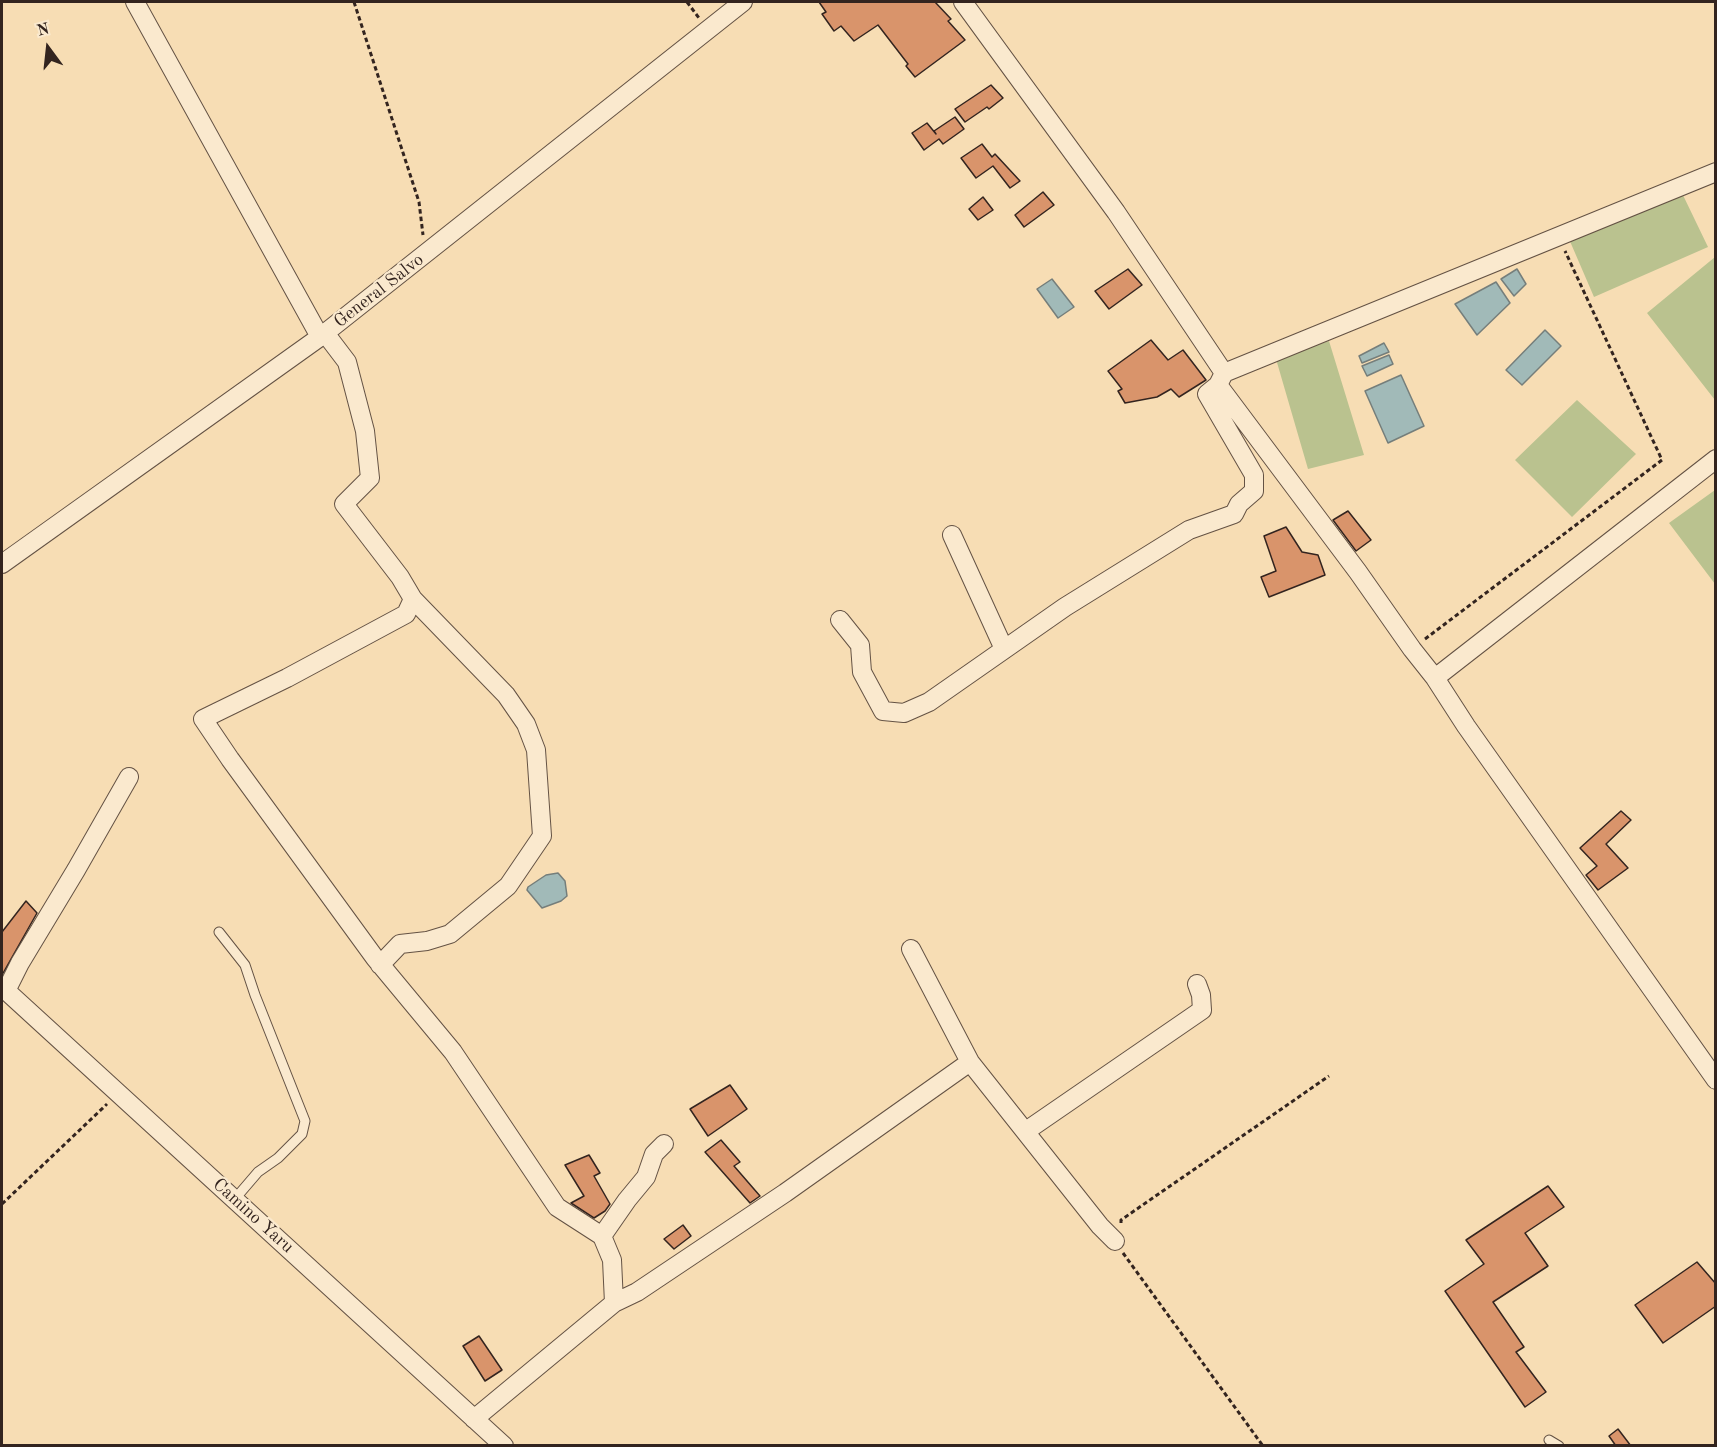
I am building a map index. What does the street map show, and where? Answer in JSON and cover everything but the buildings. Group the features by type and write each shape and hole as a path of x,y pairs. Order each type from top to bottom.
{"street":[{"path":"135,2 323,335 347,363 365,431 370,478 344,504 400,577 413,599 506,695 526,724 536,750 542,836 508,886 450,934 427,941 399,944 380,965"},
{"name":"General Salvo","path":"2,564 323,335 743,2"},
{"path":"963,2 1116,212 1221,379 1412,649 1435,678 1716,1080"},
{"path":"840,620 860,645 862,672 883,711 904,713 929,702 1065,607 1189,530 1234,514 1239,504 1254,491 1254,475 1207,394 1221,379 1716,172"},
{"path":"1435,678 1716,459"},
{"path":"952,535 1004,649"},
{"path":"413,599 406,614 287,678 203,719 380,965 453,1052 557,1207 602,1236 612,1260 614,1303"},
{"path":"4,989 129,777"},
{"path":"911,949 970,1062 1100,1226 1115,1241"},
{"path":"1026,1131 1202,1010 1201,995 1197,984"},
{"name":"Camino Yaru","path":"4,989 504,1446"},
{"path":"474,1419 614,1303 637,1292 785,1193 970,1062"},
{"path":"602,1236 627,1200 646,1178 654,1154 664,1144"}],"lane":[{"path":"219,932 245,964 305,1121 302,1134 278,1158 258,1172 234,1200"},
{"path":"1549,1440 1559,1446"}],"path":[{"path":"354,2 419,202 426,255"},
{"path":"1412,649 1662,460 1558,237"},
{"path":"1263,1446 1115,1241 1121,1220 1329,1076"},
{"path":"2,1204 119,1094"}],"green space":[{"path":"1681,191 1708,247 1594,297 1569,239"},
{"path":"1715,257 1715,400 1647,313"},
{"path":"1329,341 1364,455 1308,469 1276,359"},
{"path":"1577,400 1636,454 1572,517 1515,460"},
{"path":"1715,490 1715,584 1669,523"}],"water":[{"path":"1517,269 1526,284 1514,296 1501,279"},
{"path":"1052,279 1074,307 1058,318 1037,289"},
{"path":"1496,282 1510,303 1477,335 1455,304"},
{"path":"1545,330 1561,346 1522,385 1506,370"},
{"path":"1384,343 1389,352 1362,363 1359,356"},
{"path":"1389,355 1393,364 1367,376 1362,366"},
{"path":"1401,375 1424,426 1388,443 1365,391"},
{"path":"558,873 565,881 567,896 561,901 542,908 527,890 528,887 546,875"}]}
